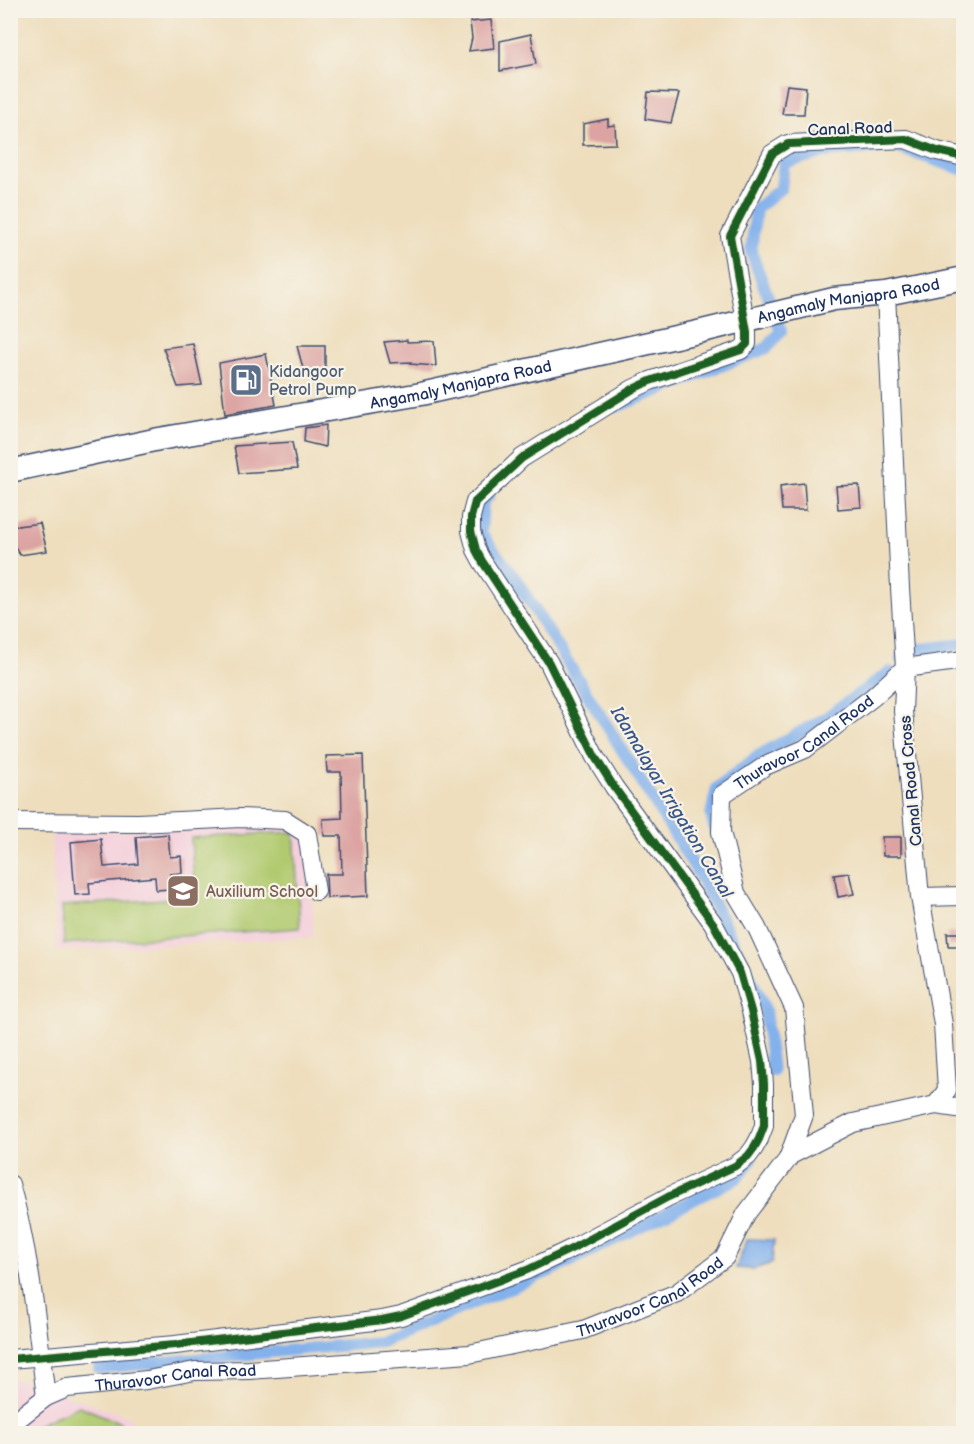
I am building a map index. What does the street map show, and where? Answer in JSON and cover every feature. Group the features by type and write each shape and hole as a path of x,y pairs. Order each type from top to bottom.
{"main road":[{"name":"Angamaly Manjapra Raod","path":"698,332 834,299 886,294 963,278"},
{"name":"Angamaly Manjapra Road","path":"10,471 159,439 421,394 698,332"}],"street":[{"name":"Canal Road","path":"41,1356 236,1338 401,1316 480,1289 564,1252 668,1197 735,1166 748,1156 764,1126 763,1072 758,1039 740,973 713,923 614,787 596,757 549,663 476,550 471,531 471,517 475,502 522,458 633,389 741,350 747,344 749,320 730,236 771,154 788,144 906,139 937,151 963,157"},
{"name":"Canal Road Cross","path":"886,294 899,577 906,668 903,711 921,897 943,1024 947,1090 936,1105"},
{"path":"906,668 963,660"},
{"name":"Thuravoor Canal Road","path":"10,1425 46,1397 67,1388 147,1380 195,1371 249,1370 469,1354 583,1330 677,1293 725,1257 746,1214 789,1156 804,1115 794,1008 758,928 736,893 721,832 722,795 765,766 805,749 873,697 906,668"},
{"path":"10,822 138,823 241,818 285,820 307,834 316,891"},
{"path":"921,897 963,896"},
{"path":"789,1156 853,1123 936,1105 963,1109"},
{"path":"10,1184 20,1217 38,1320 46,1397"},
{"path":"10,1359 41,1356"}],"shaded area":[{"name":"Auxilium School","path":"270,824 295,831 309,845 314,937 57,951 51,835"},
{"path":"11,1377 133,1418 128,1433 11,1434"}],"green space":[{"path":"294,832 300,928 64,944 62,906 195,897 191,838"},
{"path":"79,1406 121,1423 117,1433 20,1433"}],"water":[{"path":"747,1239 774,1240 772,1263 754,1269 736,1268"}],"building":[{"path":"491,20 494,48 469,51 472,38 470,22"},
{"path":"531,34 536,64 500,71 500,41"},
{"path":"787,85 806,87 804,114 782,114"},
{"path":"648,92 679,93 671,123 645,119"},
{"path":"608,119 608,126 615,125 616,144 583,145 583,124"},
{"path":"407,340 407,342 434,341 436,366 410,364 411,362 390,363 384,342"},
{"path":"193,344 202,385 178,387 163,348"},
{"path":"297,346 325,346 325,373 304,372"},
{"name":"Kidangoor Petrol Pump","path":"266,354 276,405 225,414 219,363"},
{"path":"326,425 325,447 304,442 305,428"},
{"path":"292,442 297,469 239,473 234,446"},
{"path":"804,483 806,510 782,510 780,486"},
{"path":"859,485 861,507 838,509 836,486"},
{"path":"40,523 47,551 20,555 10,539 10,527"},
{"path":"363,755 368,896 327,898 326,874 342,874 341,836 324,836 323,819 342,818 341,772 327,772 326,756"},
{"path":"168,834 170,857 181,856 182,873 170,874 171,889 156,890 155,877 89,883 90,894 75,895 71,842 101,839 104,867 138,864 136,837"},
{"path":"882,837 901,837 901,856 883,856"},
{"path":"849,873 854,894 838,897 834,875"},
{"path":"947,933 963,933 963,946 948,946"}],"waterway":[{"name":"Idamalayar Irrigation Canal","path":"616,407 767,348 781,331 751,252 756,209 781,188 784,163 824,152 893,146 964,170"},
{"name":"Idamalayar Irrigation Canal","path":"489,496 483,501 481,534 517,581 694,866 765,1009 772,1071"},
{"path":"901,659 905,651 964,644"},
{"path":"716,834 711,815 717,788 758,756 827,717 890,672"},
{"name":"Idamalayar Irrigation Canal","path":"99,1368 381,1342 559,1267 737,1178 751,1160"}],"cycle path":[{"path":"10,1359 175,1345 401,1316 527,1270 668,1197 735,1166 748,1156 764,1126 764,1084 762,1061 740,973 713,923 614,787 595,757 549,663 476,550 471,531 471,517 475,502 522,458 633,389 741,350 747,344 747,332 730,236 772,154 788,144 906,139 937,151 964,157"}],"place":[{"name":"Kidangoor Petrol Pump","path":"246,380"},
{"name":"Auxilium School","path":"183,891"}]}
